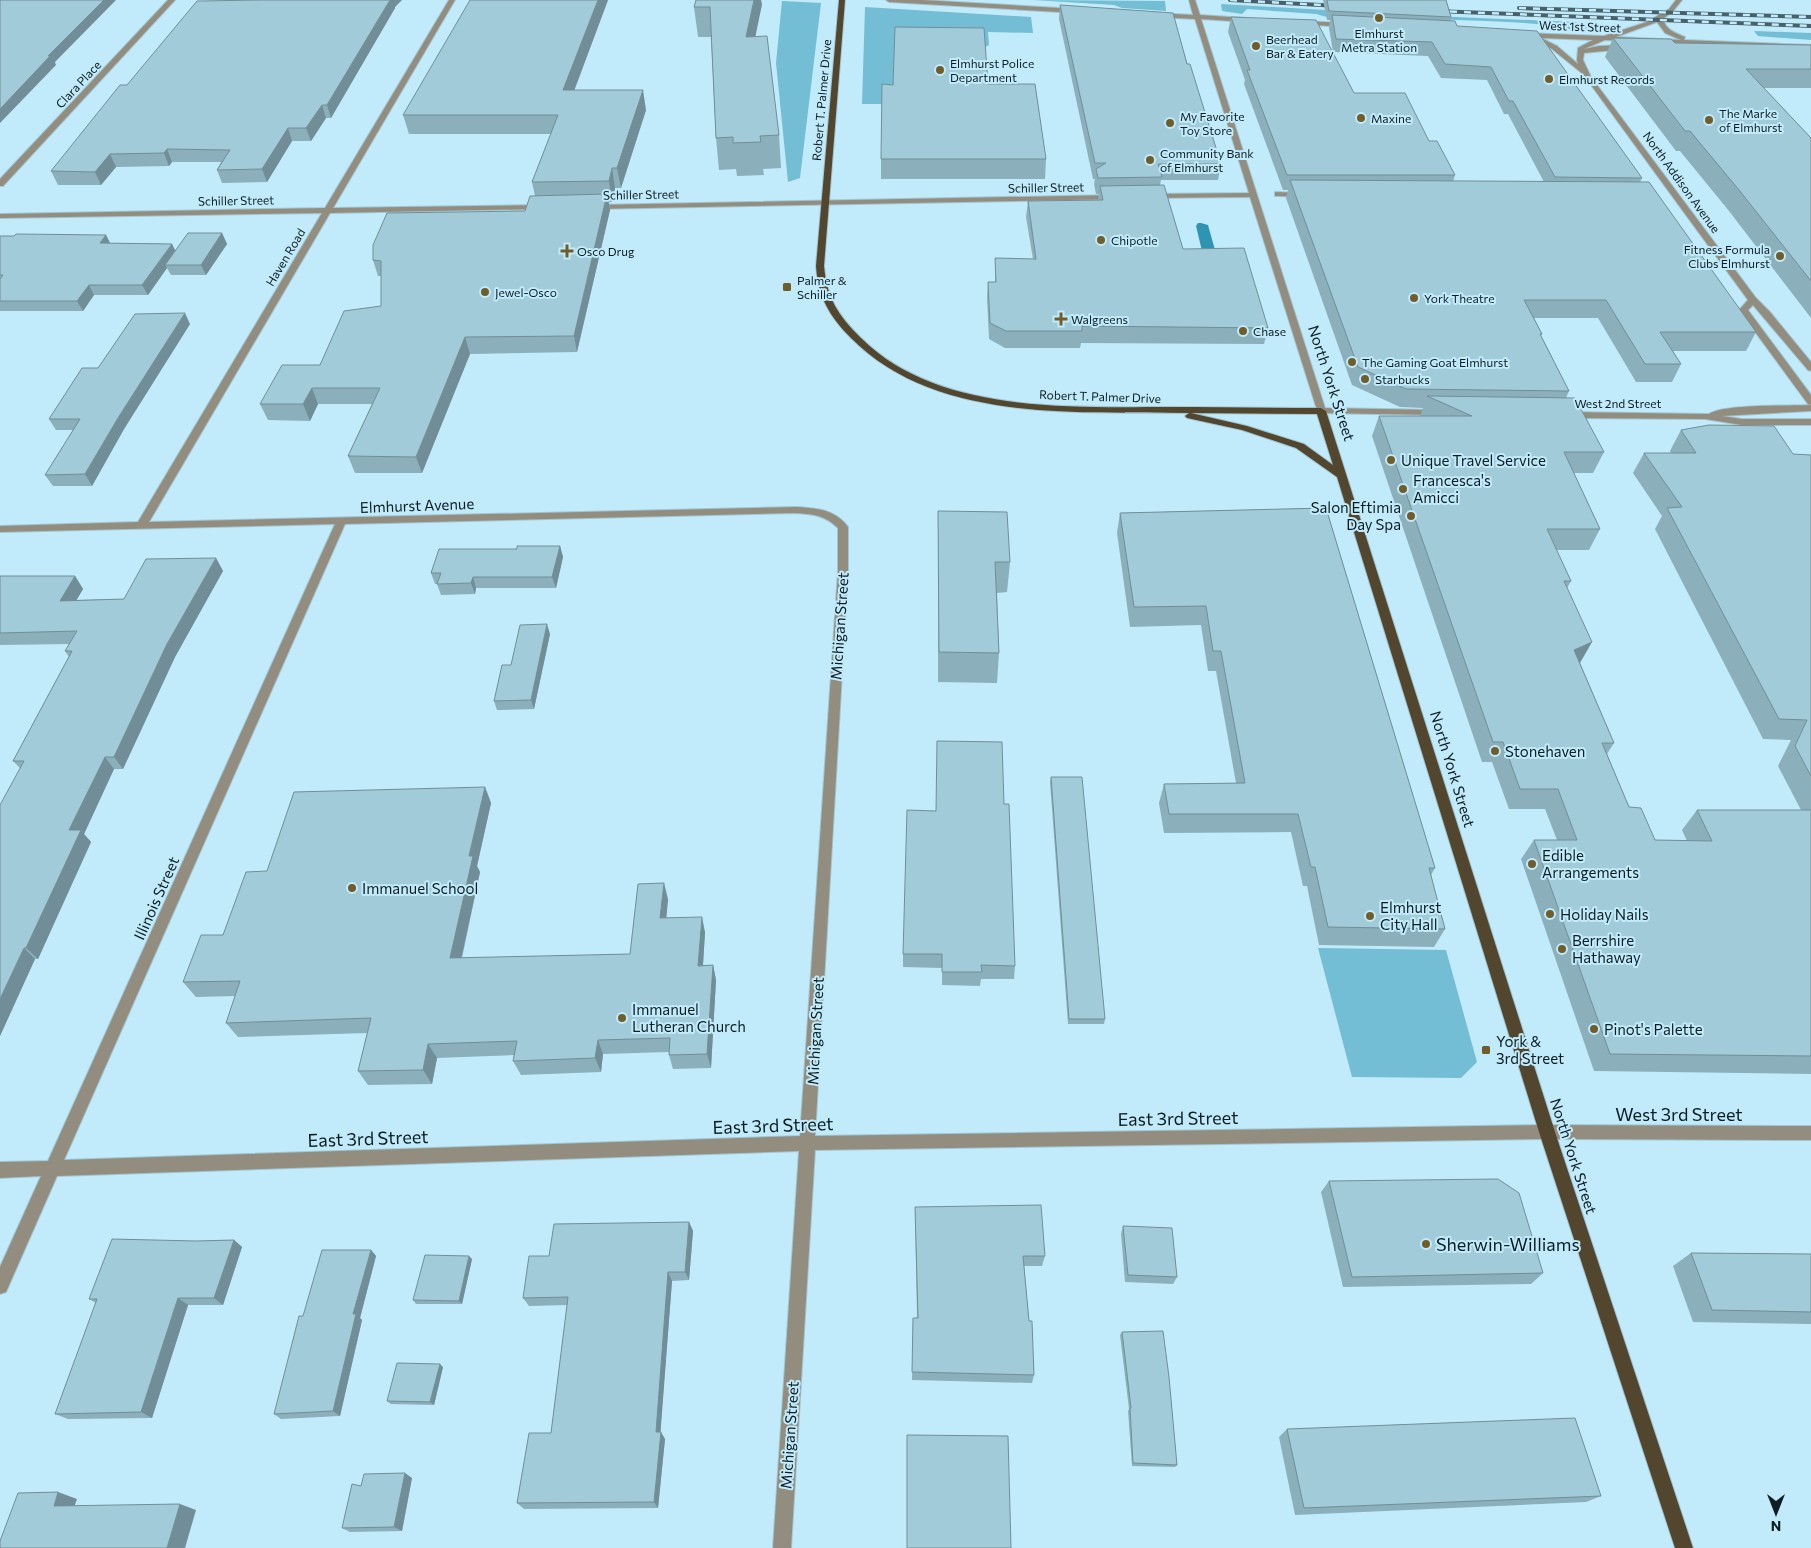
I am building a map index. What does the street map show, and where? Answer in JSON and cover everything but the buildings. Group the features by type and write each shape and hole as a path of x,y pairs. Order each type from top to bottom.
{"main road":[{"name":"Robert T. Palmer Drive","path":"842,0 820,266 822,285 828,304 848,331 867,350 892,366 918,379 948,389 1027,406 1074,410 1321,411"},
{"path":"1163,410 1244,428 1300,446 1342,476"},
{"name":"North York Street","path":"1321,411 1547,1132 1684,1548"}],"street":[{"name":"Clara Place","path":"0,184 172,0"},
{"name":"Haven Road","path":"141,526 452,0"},
{"path":"889,0 1088,11"},
{"name":"North York Street","path":"1192,0 1321,411"},
{"path":"1581,52 1581,48 1587,45 1642,26 1660,17 1672,9 1679,0"},
{"path":"1145,15 1257,21"},
{"path":"1660,17 1662,26 1671,34 1681,38 1708,42"},
{"path":"1294,22 1351,26"},
{"name":"West 1st Street","path":"1588,76 1549,44 1542,40 1515,34 1811,47"},
{"name":"West 1st Street","path":"1581,52 1599,48 1622,47 1811,53"},
{"name":"North Addison Avenue","path":"1581,52 1580,60 1588,76 1753,300 1767,314 1811,368"},
{"path":"1278,194 1317,195"},
{"path":"1139,197 1253,195"},
{"name":"Schiller Street","path":"581,207 1120,197"},
{"name":"Schiller Street","path":"0,216 552,207"},
{"path":"1753,300 1742,310 1811,402"},
{"name":"West 2nd Street","path":"1704,416 1734,411 1811,408"},
{"path":"1321,411 1449,414"},
{"name":"West 2nd Street","path":"1556,415 1704,416 1742,422 1811,422"},
{"name":"Elmhurst Avenue","path":"0,529 795,510 825,512 834,517"},
{"name":"Michigan Street","path":"782,1548 844,538 843,527 834,517"},
{"name":"Illinois Street","path":"0,1286 341,522"},
{"name":"West 3rd Street","path":"1547,1132 1811,1133"},
{"name":"East 3rd Street","path":"0,1170 808,1143 1547,1132"}],"shaded area":[{"path":"1033,0 1165,1 1166,11 1122,8 1114,5"},
{"path":"782,1 821,3 800,178 788,182 776,63"},
{"path":"1221,4 1325,10 1327,17 1316,14 1247,9 1242,14 1222,11"},
{"path":"865,7 1031,17 1033,33 988,32 989,45 892,104 862,104"},
{"path":"1432,16 1575,22 1595,31 1583,32 1535,24 1432,19"},
{"path":"1754,31 1811,33 1811,40 1758,36"},
{"path":"1198,223 1208,225 1215,250 1202,251 1196,226"},
{"path":"1318,948 1446,950 1477,1062 1461,1078 1352,1077"}],"railway":[{"path":"1230,0 1339,6"},
{"path":"1519,8 1811,17"},
{"path":"1436,11 1811,26"}],"place":[{"name":"Elmhurst Metra Station","path":"1379,18"},
{"name":"Beerhead Bar & Eatery","path":"1256,46"},
{"name":"Elmhurst Police Department","path":"940,70"},
{"name":"Elmhurst Records","path":"1549,79"},
{"name":"Maxine","path":"1361,118"},
{"name":"The Marke of Elmhurst","path":"1709,120"},
{"name":"My Favorite Toy Store","path":"1170,123"},
{"name":"Community Bank of Elmhurst","path":"1150,160"},
{"name":"Chipotle","path":"1101,240"},
{"name":"Osco Drug","path":"567,251"},
{"name":"Fitness Formula Clubs Elmhurst","path":"1780,256"},
{"name":"Palmer & Schiller","path":"787,287"},
{"name":"Jewel-Osco","path":"485,292"},
{"name":"York Theatre","path":"1414,298"},
{"name":"Walgreens","path":"1061,319"},
{"name":"Chase","path":"1243,331"},
{"name":"The Gaming Goat Elmhurst","path":"1352,362"},
{"name":"Starbucks","path":"1365,379"},
{"name":"Unique Travel Service","path":"1391,460"},
{"name":"Francesca's Amicci","path":"1403,489"},
{"name":"Salon Eftimia Day Spa","path":"1411,516"},
{"name":"Stonehaven","path":"1495,751"},
{"name":"Edible Arrangements","path":"1532,864"},
{"name":"Immanuel School","path":"352,888"},
{"name":"Holiday Nails","path":"1550,914"},
{"name":"Elmhurst City Hall","path":"1370,916"},
{"name":"Berrshire Hathaway","path":"1562,949"},
{"name":"Immanuel Lutheran Church","path":"622,1018"},
{"name":"Pinot's Palette","path":"1594,1029"},
{"name":"York & 3rd Street","path":"1486,1050"},
{"name":"Sherwin-Williams","path":"1426,1244"}]}
